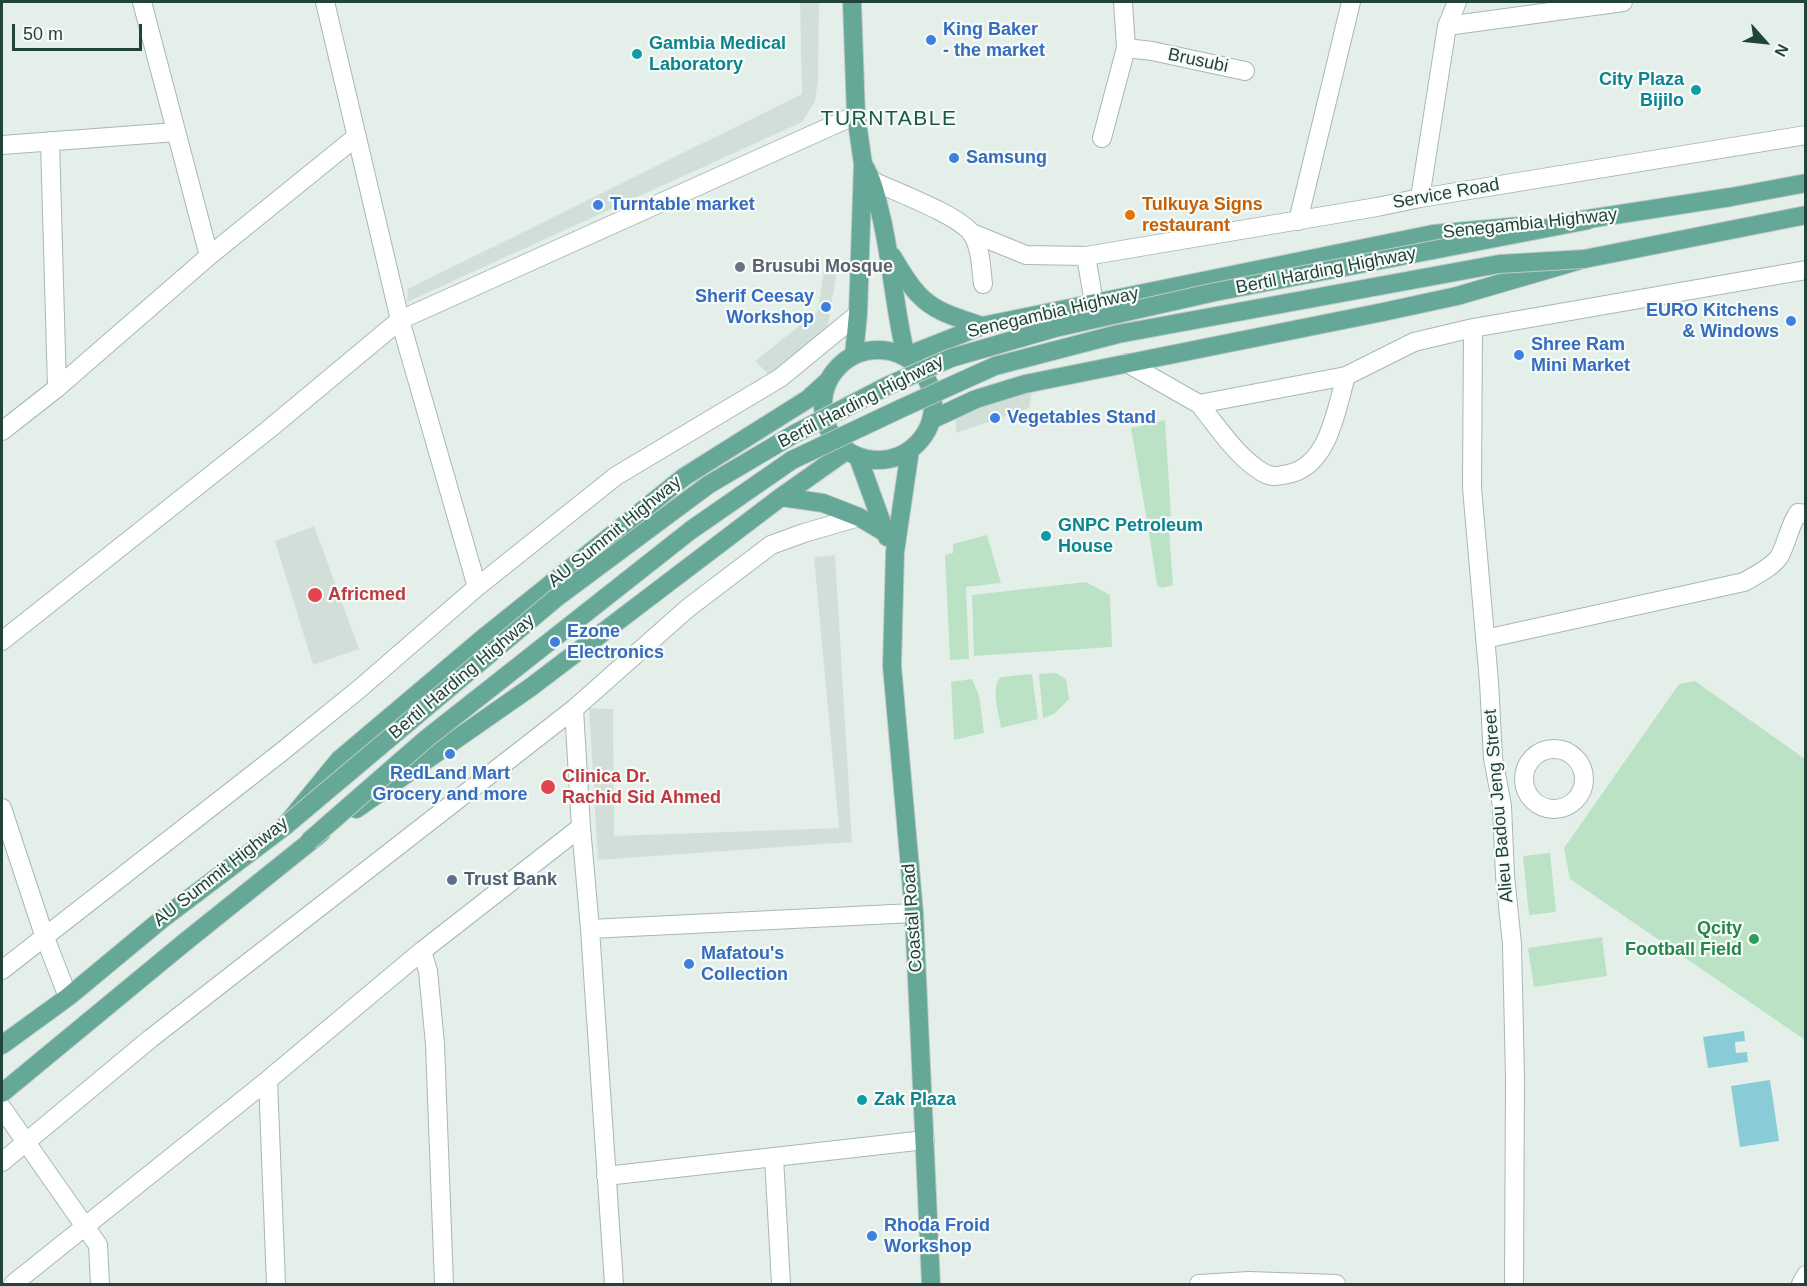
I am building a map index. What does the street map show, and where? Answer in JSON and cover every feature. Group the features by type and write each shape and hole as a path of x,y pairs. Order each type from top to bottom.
{"main road":[{"path":"852,2 856,115 863,164 858,314 854,355"},
{"path":"863,164 873,181 889,252 906,357"},
{"name":"Senegambia Highway","path":"906,357 982,326 1433,234 1589,220 1806,183"},
{"name":"Senegambia Highway","path":"931,420 976,399 1025,384 1457,296 1584,259 1806,215"},
{"name":"Bertil Harding Highway","path":"285,826 556,598 708,485 796,433 887,386 951,358 1055,328 1215,292 1589,220"},
{"path":"889,252 918,294 928,303 946,314 982,326"},
{"name":"Bertil Harding Highway","path":"309,841 426,739 691,530 792,460 902,408 995,366 1118,334 1499,264 1584,259"},
{"path":"852,454 876,460 894,458 910,450 923,437 931,420 934,402 930,384 920,368 906,357 889,350 871,349 854,355 839,365 828,381 823,398 824,416 830,434 852,454 884,532 895,552"},
{"name":"AU Summit Highway","path":"2,1045 68,997 162,919 285,826 339,760 487,635 684,477 808,399 828,381"},
{"name":"Coastal Road","path":"910,450 895,552 892,666 914,913 931,1284"},
{"name":"AU Summit Highway","path":"2,1093 309,841 531,687 781,497 852,454"},
{"path":"781,497 823,503 859,517 884,532"}],"street":[{"path":"142,2 209,256"},
{"path":"325,2 400,320 477,587"},
{"path":"1102,138 1126,48 1123,2"},
{"path":"1298,221 1351,2"},
{"path":"1420,198 1447,26 1457,2"},
{"path":"1447,26 1623,2"},
{"name":"Brusubi","path":"1126,48 1152,51 1245,71"},
{"path":"2,641 268,430 400,320 856,115"},
{"path":"2,145 176,132"},
{"name":"Service Road","path":"873,181 937,210 972,233 1026,255 1086,256 1420,198 1806,135"},
{"path":"2,431 57,388 209,256 356,137"},
{"path":"50,141 57,388"},
{"path":"972,233 980,255 982,284"},
{"path":"1086,256 1094,303"},
{"path":"1199,404 1346,376 1414,342 1473,328 1806,270"},
{"path":"2,970 288,747 477,587 616,476 780,378 858,314"},
{"name":"Alieu Badou Jeng Street","path":"1473,328 1472,488 1493,758 1503,806 1505,876 1512,944 1515,1078 1514,1284"},
{"path":"1127,363 1199,404 1241,455 1273,477 1298,472 1312,461 1328,439 1346,376"},
{"path":"1485,639 1744,582 1762,572 1779,557 1792,522 1798,513 1806,514"},
{"path":"2,1161 150,1039 574,709 688,608 771,545 859,517"},
{"path":"574,709 614,1284"},
{"path":"1498,784 1523,780"},
{"path":"2,808 44,935 68,997"},
{"path":"13,1284 268,1080 422,951 581,827"},
{"path":"590,929 914,913"},
{"path":"422,951 428,971 435,1044 444,1284"},
{"path":"268,1080 276,1284"},
{"path":"2,1108 98,1245 100,1284"},
{"path":"606,1176 925,1140"},
{"path":"774,1157 781,1284"},
{"path":"1801,1284 1806,1275"},
{"path":"1199,1284 1249,1281 1336,1284"}],"shaded area":[{"name":"Turntable market","path":"800,2 819,2 818,81 815,101 802,122 407,302 408,289 802,94"},
{"path":"824,269 837,270 828,325 773,379 755,361 818,311"},
{"path":"1032,391 1029,408 956,433 956,415 987,400"},
{"name":"Africmed","path":"314,526 359,649 313,665 275,541"},
{"path":"835,555 852,842 598,860 589,708 613,709 614,836 839,828 814,557"}],"green space":[{"path":"1165,420 1171,516 1147,521 1131,428"},
{"path":"1169,529 1173,585 1162,588 1157,585 1149,532"},
{"path":"987,535 1001,583 966,587 969,659 950,660 945,555 953,553 953,544"},
{"path":"1086,582 1110,595 1112,647 974,656 972,595"},
{"path":"1056,673 1066,679 1069,699 1054,714 1043,718 1039,674"},
{"path":"1032,674 1038,719 1001,728 996,701 998,681 1001,677"},
{"path":"972,679 979,695 984,733 954,740 951,682"},
{"name":"Qcity Football Field","path":"1695,681 1805,759 1805,1040 1570,879 1564,848 1679,684"},
{"path":"1550,853 1556,912 1529,915 1523,856"},
{"path":"1602,937 1607,976 1534,987 1528,948"}],"water":[{"path":"1744,1031 1745,1041 1735,1042 1736,1053 1747,1052 1748,1062 1708,1068 1703,1037"},
{"path":"1770,1080 1779,1141 1740,1147 1731,1086"}],"place":[{"name":"King Baker - the market","path":"931,40"},
{"name":"Gambia Medical Laboratory","path":"637,54"},
{"name":"City Plaza Bijilo","path":"1696,90"},
{"name":"Samsung","path":"954,158"},
{"name":"Turntable market","path":"598,205"},
{"name":"Tulkuya Signs restaurant","path":"1130,215"},
{"name":"Brusubi Mosque","path":"740,267"},
{"name":"Sherif Ceesay Workshop","path":"826,307"},
{"name":"EURO Kitchens & Windows","path":"1791,321"},
{"name":"Shree Ram Mini Market","path":"1519,355"},
{"name":"Vegetables Stand","path":"995,418"},
{"name":"GNPC Petroleum House","path":"1046,536"},
{"name":"Africmed","path":"315,595"},
{"name":"Ezone Electronics","path":"555,642"},
{"name":"RedLand Mart Grocery and more","path":"450,754"},
{"name":"Clinica Dr. Rachid Sid Ahmed","path":"548,787"},
{"name":"Trust Bank","path":"452,880"},
{"name":"Qcity Football Field","path":"1754,939"},
{"name":"Mafatou's Collection","path":"689,964"},
{"name":"Zak Plaza","path":"862,1100"},
{"name":"Rhoda Froid Workshop","path":"872,1236"}],"district":[{"name":"TURNTABLE","path":"889,119"}]}
